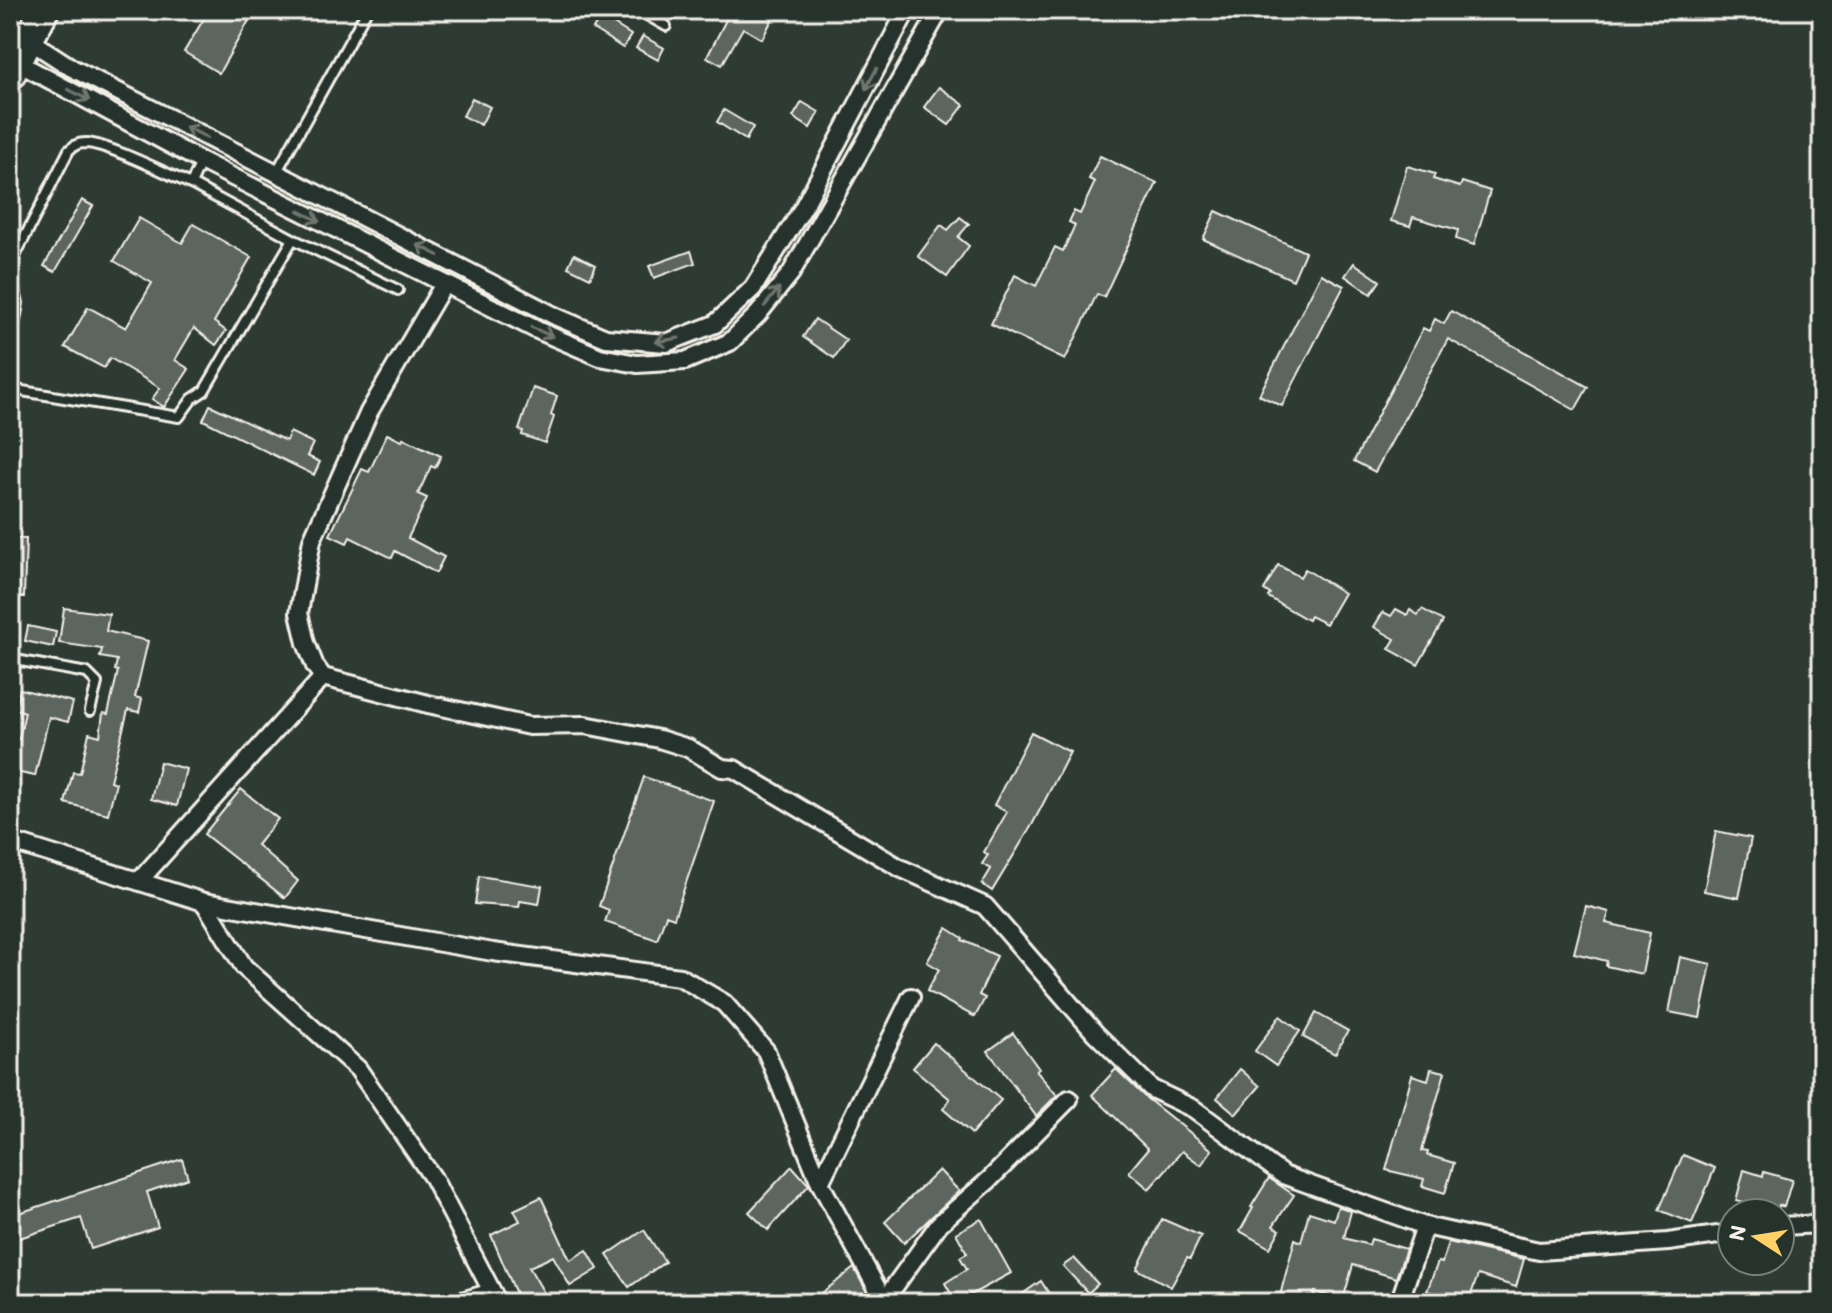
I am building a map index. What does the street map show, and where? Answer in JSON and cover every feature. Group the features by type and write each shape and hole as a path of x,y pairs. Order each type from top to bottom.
{"highway":[{"path":"16,45 44,10"}],"street":[{"path":"16,45 72,68 557,317 606,338 666,343 715,324 753,288 803,208 907,10"},
{"path":"16,45 201,161 537,330 600,357 637,364 685,361 730,342 758,314 791,273 940,10"},
{"path":"444,284 369,412 312,540 299,613 306,643 323,677 529,726 585,725 659,739 688,748 722,768 734,769 900,868 985,906 1095,1033 1152,1089 1194,1109 1283,1175 1425,1226 1539,1251 1668,1242 1716,1235"},
{"path":"139,881 323,677"},
{"path":"10,841 204,902 493,952 680,977 724,1003 766,1051 820,1183 885,1302 939,1224 989,1180 1069,1099"},
{"path":"204,902 244,967 358,1069 433,1178 495,1298 455,1303"},
{"path":"820,1183 911,997"},
{"path":"1796,1225 1822,1224"},
{"path":"1399,1303 1425,1226"}],"lane":[{"path":"276,173 367,10"},
{"path":"638,10 666,26"},
{"path":"10,266 69,150 76,144 88,143 191,184 293,239 398,290"},
{"path":"191,184 201,161"},
{"path":"10,389 179,417 192,399 204,391 293,239"},
{"path":"10,275 18,303 10,350"},
{"path":"10,659 87,673 97,683 90,711"}],"building":[{"path":"209,10 255,10 219,73 184,52"},
{"path":"731,10 777,10 762,39 743,28 722,65 707,57"},
{"path":"601,16 631,35 623,48 593,29"},
{"path":"643,36 664,48 658,60 636,48"},
{"path":"939,87 964,105 949,125 924,107"},
{"path":"472,98 490,107 481,125 463,116"},
{"path":"802,102 819,112 810,128 793,117"},
{"path":"724,110 753,127 746,140 717,122"},
{"path":"1100,156 1157,183 1104,297 1097,294 1065,360 991,324 1015,275 1036,286 1055,247 1063,251 1075,225 1069,222 1074,211 1080,214 1095,182 1089,179"},
{"path":"1407,166 1435,174 1433,179 1460,187 1462,182 1490,191 1474,245 1456,239 1458,230 1413,217 1410,226 1391,221"},
{"path":"82,200 93,206 55,272 44,266"},
{"path":"1216,211 1305,252 1293,280 1203,239"},
{"path":"960,217 969,224 958,237 969,246 947,277 918,256 941,225 948,230"},
{"path":"139,218 182,243 193,224 251,257 214,322 226,331 216,345 194,328 175,360 189,369 164,407 152,399 160,388 110,358 104,368 65,347 88,307 126,328 152,283 114,261"},
{"path":"691,251 695,263 654,278 649,266"},
{"path":"574,254 596,265 590,278 568,267"},
{"path":"1354,263 1380,281 1371,294 1345,276"},
{"path":"1321,274 1344,286 1282,406 1259,395"},
{"path":"1451,311 1588,387 1575,410 1448,339 1375,472 1354,461 1423,328 1429,331 1435,319 1444,324"},
{"path":"815,319 846,340 834,358 803,337"},
{"path":"533,388 557,396 545,443 522,435 523,431 519,430"},
{"path":"210,405 286,441 290,432 313,443 307,456 320,462 314,475 203,420"},
{"path":"387,434 441,456 435,468 431,466 418,494 427,498 408,538 444,557 436,573 395,551 392,558 350,537 347,543 330,535 362,469 369,472"},
{"path":"10,538 26,539 24,597 10,597"},
{"path":"1278,565 1300,577 1305,569 1344,593 1326,624 1310,616 1308,620 1268,597 1270,594 1264,590"},
{"path":"64,608 109,614 106,631 148,641 135,697 142,699 139,712 128,710 110,781 116,783 108,814 65,803 73,772 80,773 89,733 100,736 103,713 108,714 118,671 115,670 117,660 100,657 102,649 59,643"},
{"path":"1396,609 1407,615 1410,610 1418,615 1422,609 1443,621 1418,665 1389,649 1395,639 1374,627 1383,612 1391,616"},
{"path":"28,626 56,632 53,647 25,641"},
{"path":"20,689 73,702 68,722 49,717 35,776 10,771 14,738 19,739 25,712 16,709"},
{"path":"1031,732 1070,752 1032,825 992,891 982,884 991,869 982,864 988,855 984,852 1007,812 994,805"},
{"path":"160,762 186,769 177,806 151,799"},
{"path":"644,777 714,801 674,918 666,915 657,940 605,922 609,910 599,906"},
{"path":"241,789 278,819 257,845 298,881 285,898 204,834"},
{"path":"1716,831 1751,838 1739,898 1704,891"},
{"path":"479,876 542,886 539,904 520,901 519,907 475,904"},
{"path":"1586,906 1609,912 1606,923 1650,933 1642,974 1606,966 1607,961 1574,953"},
{"path":"947,928 962,940 997,956 979,995 985,998 975,1017 927,991 939,969 927,962"},
{"path":"1680,957 1711,964 1700,1018 1669,1012"},
{"path":"1316,1013 1348,1031 1335,1054 1303,1037"},
{"path":"1280,1016 1300,1031 1276,1066 1255,1051"},
{"path":"1013,1033 1039,1069 1036,1071 1057,1095 1036,1116 988,1051"},
{"path":"934,1043 1001,1100 972,1134 943,1109 950,1099 913,1068"},
{"path":"1116,1069 1145,1097 1212,1150 1201,1165 1182,1151 1149,1189 1129,1172 1148,1149 1092,1095"},
{"path":"1240,1069 1260,1086 1236,1114 1217,1098"},
{"path":"1431,1069 1445,1072 1422,1151 1454,1163 1445,1193 1422,1186 1424,1179 1386,1170 1412,1075 1428,1080"},
{"path":"1683,1155 1715,1168 1692,1223 1659,1210"},
{"path":"182,1159 188,1178 147,1192 158,1227 91,1249 81,1218 10,1241 10,1216"},
{"path":"792,1166 809,1185 768,1230 749,1212"},
{"path":"939,1170 959,1191 904,1243 885,1222"},
{"path":"1744,1170 1792,1180 1787,1197 1737,1197"},
{"path":"1269,1178 1294,1195 1273,1226 1280,1230 1270,1248 1240,1231"},
{"path":"541,1197 570,1260 587,1250 598,1269 570,1286 553,1256 529,1267 547,1298 538,1303 520,1303 491,1235 520,1221 514,1210"},
{"path":"1338,1206 1351,1211 1344,1238 1369,1245 1371,1239 1406,1249 1396,1278 1353,1265 1343,1300 1315,1292 1312,1303 1278,1303 1295,1239 1301,1242 1309,1212 1334,1220"},
{"path":"981,1219 1011,1273 956,1303 945,1283 967,1269 960,1257 967,1253 956,1233"},
{"path":"1162,1219 1201,1236 1171,1287 1137,1269"},
{"path":"644,1230 665,1262 629,1287 607,1255"},
{"path":"1448,1242 1524,1259 1516,1287 1478,1275 1468,1303 1427,1291 1438,1262 1442,1263"},
{"path":"1074,1258 1098,1284 1088,1293 1063,1266"},
{"path":"854,1268 867,1292 852,1303 809,1303"},
{"path":"1041,1281 1055,1303 1026,1303 1021,1295"}]}
